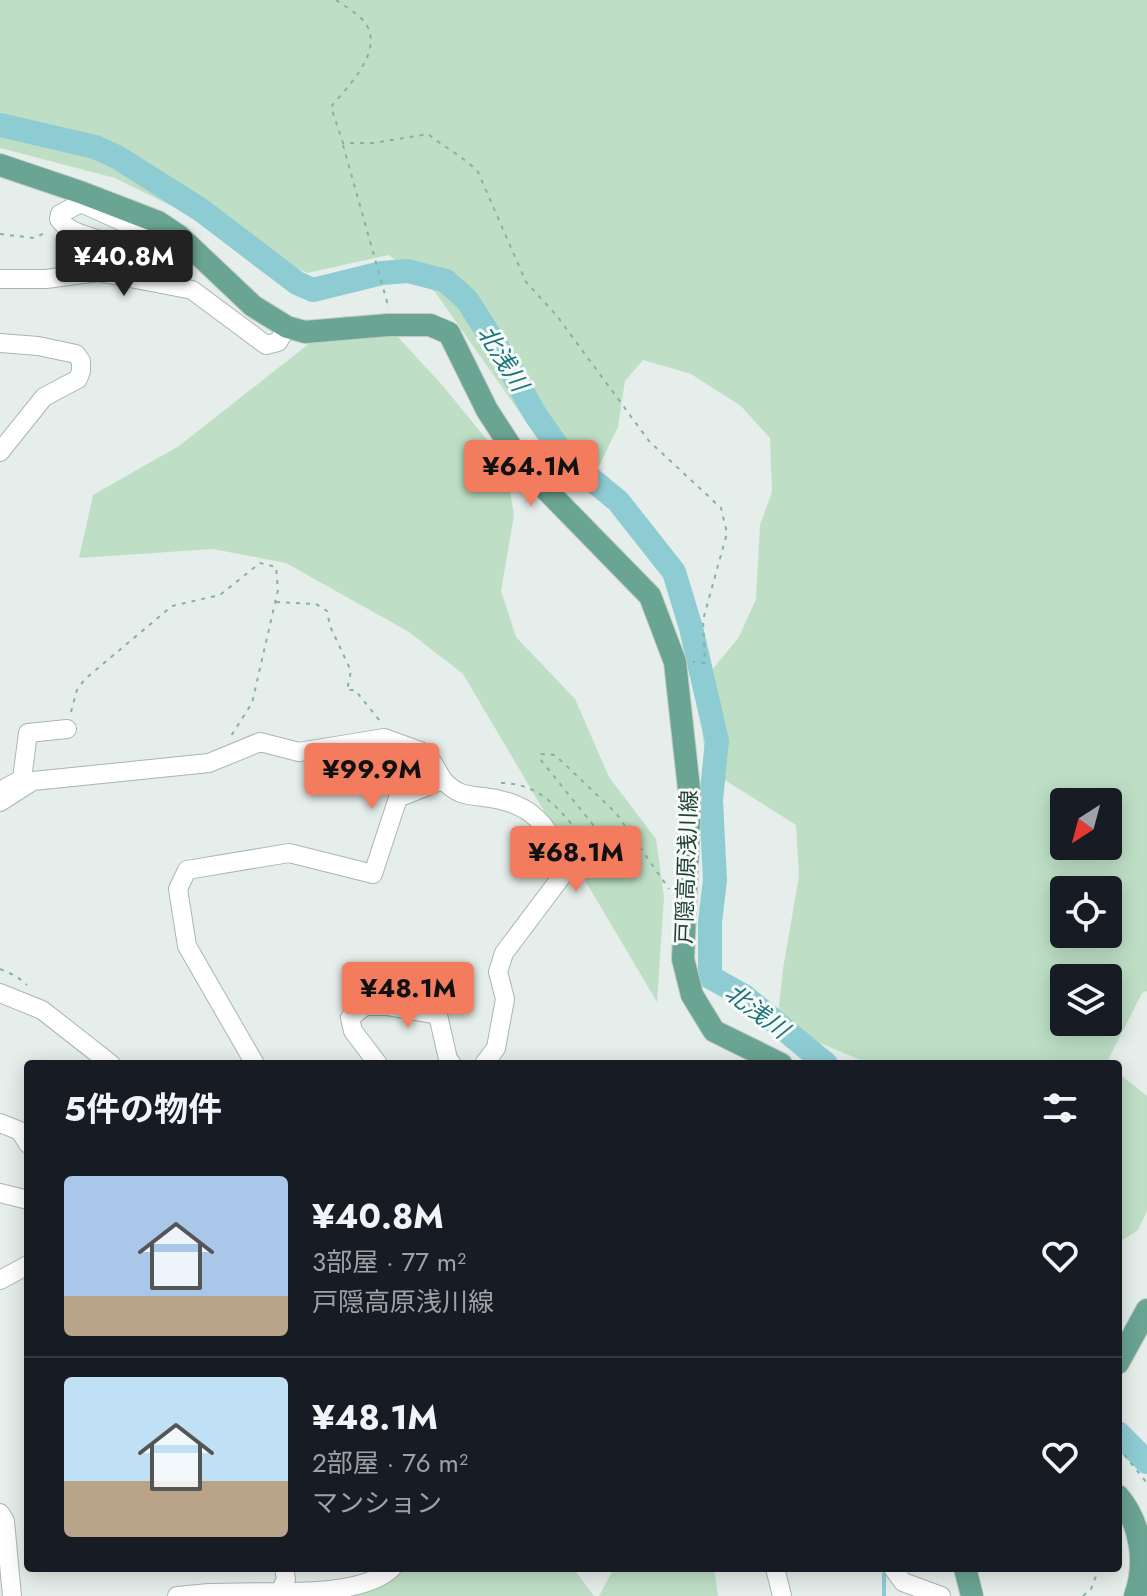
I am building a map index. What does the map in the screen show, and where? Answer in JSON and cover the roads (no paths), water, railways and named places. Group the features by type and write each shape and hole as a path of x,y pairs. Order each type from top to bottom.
{"main road":[{"name":"戸隠高原浅川線","path":"0,165 158,222 179,236 253,306 287,327 305,332 430,325 449,333 487,410 524,467 650,596 675,662 690,798 683,959 692,995 714,1031 773,1060"},
{"path":"1122,1356 1147,1310"},
{"path":"1122,1501 1139,1533 1140,1582 1135,1596"},
{"path":"966,1572 972,1596"}],"street":[{"path":"158,222 143,231 81,203 60,214 59,219 63,225 109,241 153,264 162,284"},
{"path":"0,279 46,279 98,272 192,290 266,345 278,342 287,327"},
{"path":"0,343 38,346 76,354 81,361 81,371 78,379 44,397 0,452"},
{"path":"0,791 22,779 28,733 67,729"},
{"path":"0,802 33,781 209,763 260,742 299,752 381,738 420,751 454,792 510,802 533,813 557,846 565,872 504,953 498,972 505,999 496,1048 487,1060"},
{"path":"253,1060 187,946 178,889 187,870 289,853 373,874 398,798 443,780"},
{"path":"0,993 42,1010 106,1060"},
{"path":"375,1060 353,1031 350,1018 365,1006 387,1006 438,1015 449,1060"},
{"path":"0,1123 20,1131 24,1138"},
{"path":"0,1193 24,1199"},
{"path":"0,1513 5,1521 12,1596"},
{"path":"280,1592 286,1579 285,1572"},
{"path":"177,1596 318,1592 382,1578 388,1572"},
{"path":"776,1572 782,1596"},
{"path":"895,1572 903,1582 941,1596"}],"waterway":[{"name":"北浅川","path":"0,125 95,147 117,157 201,210 297,283 313,290 382,273 408,271 446,281 467,300 560,450 618,501 674,572 691,628 717,741 711,800 715,880 710,922 710,977 744,996 821,1060"},
{"name":"北浅川","path":"1122,1437 1147,1462"},
{"path":"884,1596 885,1572"}]}
